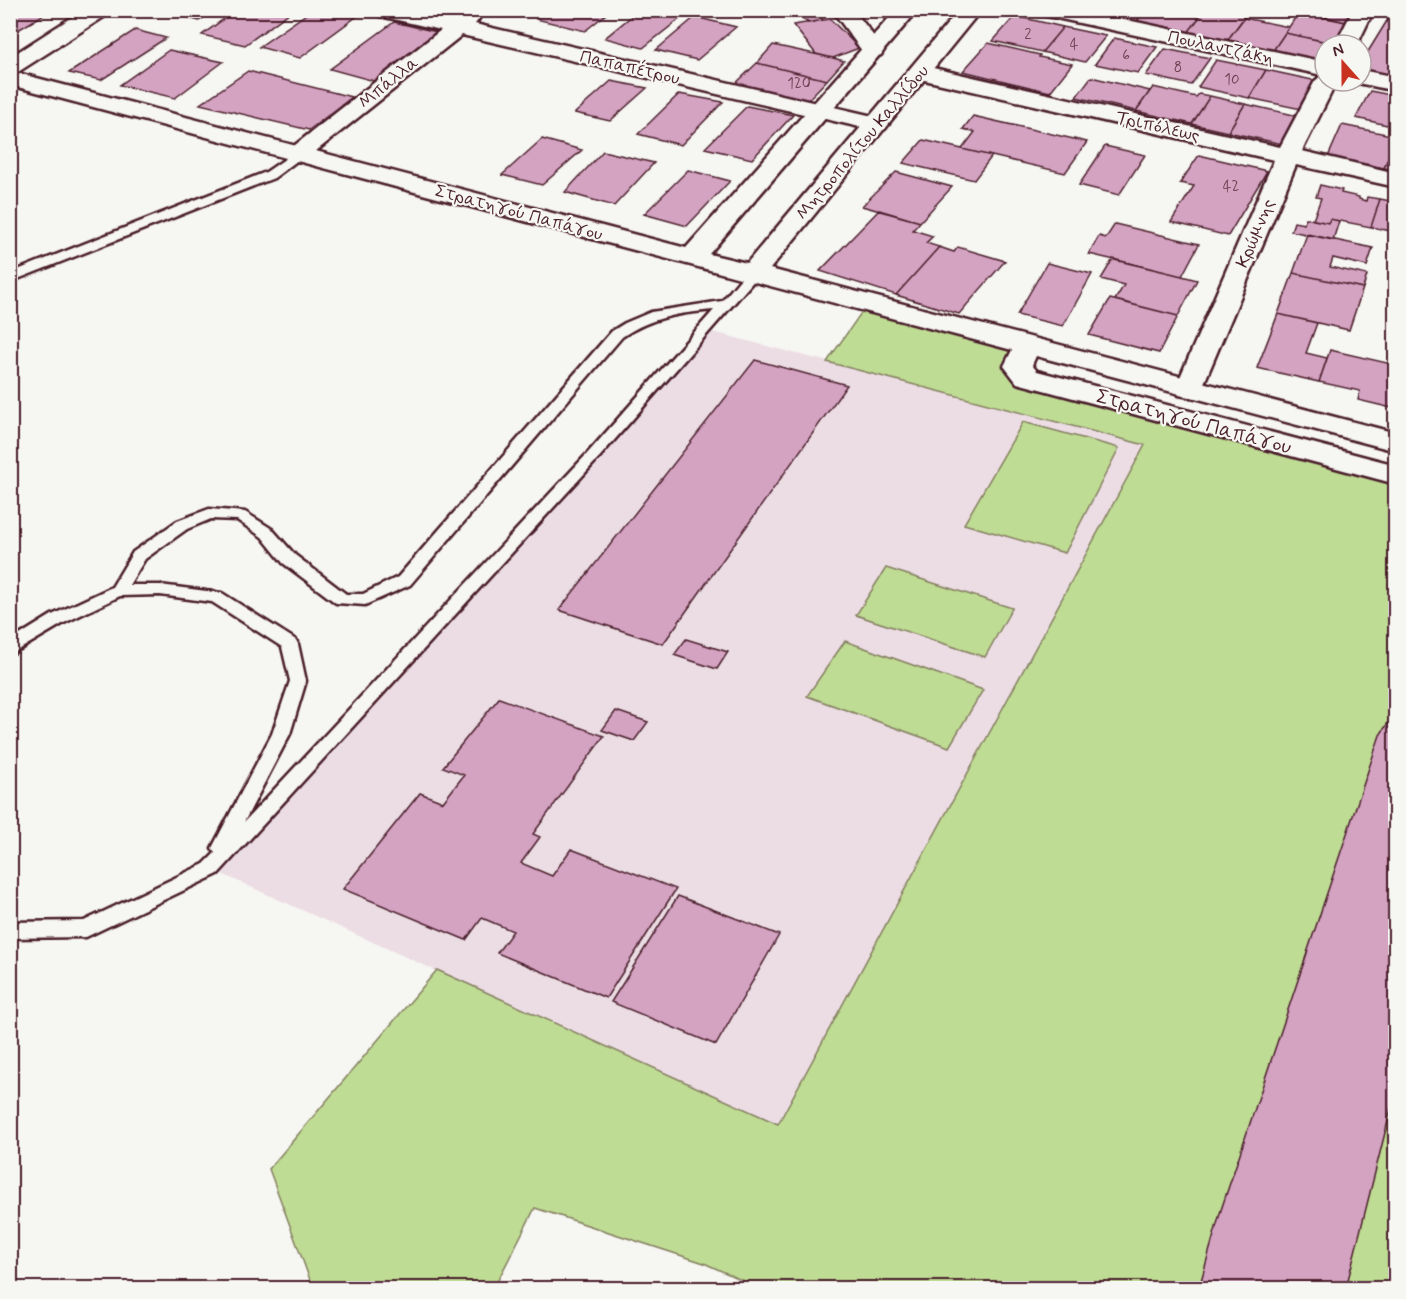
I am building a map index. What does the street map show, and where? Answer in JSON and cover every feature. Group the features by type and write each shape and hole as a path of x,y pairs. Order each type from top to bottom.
{"street":[{"path":"40,23 60,10"},
{"path":"10,67 99,10"},
{"name":"Παπαπέτρου","path":"384,10 877,123"},
{"name":"Μπάλλα","path":"298,154 478,10"},
{"path":"842,10 873,50"},
{"path":"691,258 908,10"},
{"name":"Μητροπολίτου Καλλίδου","path":"752,274 971,10"},
{"name":"Πουλαντζάκη","path":"1047,10 1313,66"},
{"path":"1352,33 1364,10"},
{"name":"Τριπόλεως","path":"920,72 1395,180"},
{"name":"Στρατηγού Παπάγου","path":"10,78 1395,442"},
{"path":"1373,79 1395,84"},
{"name":"Κρώμνης","path":"1189,388 1288,155 1320,93"},
{"name":"Στρατηγού Παπάγου","path":"1027,346 1018,366 1027,377 1395,475"}],"lane":[{"path":"10,278 270,175 298,154"},
{"path":"10,930 86,929 211,869 591,458 752,274"},
{"path":"118,591 139,556 182,525 209,514 240,515 267,533 289,560 342,599 365,600 404,581 617,334 629,324 651,314 727,304"},
{"path":"10,649 58,620 118,591 160,590 216,597 290,644 298,681 280,734 211,869"}],"shaded area":[{"path":"705,330 1145,444 778,1125 211,869"}],"green space":[{"path":"863,310 1025,347 1015,366 1395,477 1395,1288 759,1288 704,1263 535,1208 494,1288 313,1288 269,1169 437,970 778,1124 1145,445 827,362"},
{"path":"1023,422 1119,448 1065,553 964,524"},
{"path":"886,568 1012,608 985,657 856,615"},
{"path":"845,641 983,690 949,747 807,696"}],"building":[{"path":"10,10 44,10 48,12 10,35"},
{"path":"162,10 215,10 199,21"},
{"path":"236,10 293,10 245,45 202,35"},
{"path":"312,10 344,10 360,14 300,58 259,47"},
{"path":"547,10 611,10 585,31 536,19"},
{"path":"639,10 657,10 682,17 643,48 605,38"},
{"path":"744,10 784,10 746,17 741,13"},
{"path":"789,10 815,10 823,20 809,23"},
{"path":"1095,10 1146,10 1136,22 1093,13"},
{"path":"1146,10 1205,10 1187,34 1136,22"},
{"path":"1205,10 1248,12 1226,42 1187,34"},
{"path":"1298,10 1358,10 1350,23"},
{"path":"1393,11 1396,12 1396,77 1373,72 1373,44"},
{"path":"1299,12 1350,23 1344,33 1313,33 1313,39 1285,33"},
{"path":"1015,16 1063,27 1042,52 993,41"},
{"path":"695,17 736,27 697,60 656,50"},
{"path":"1244,18 1289,27 1272,52 1226,42"},
{"path":"830,19 859,48 833,58 816,54 793,25"},
{"path":"394,22 437,32 374,81 330,69"},
{"path":"1063,27 1106,36 1085,62 1042,52"},
{"path":"135,30 166,38 101,80 69,73"},
{"path":"1285,33 1313,39 1313,61 1272,52"},
{"path":"1114,38 1157,47 1138,73 1095,64"},
{"path":"988,43 1072,64 1050,92 963,71"},
{"path":"773,45 844,61 827,80 757,63"},
{"path":"1165,49 1210,58 1191,85 1146,75"},
{"path":"169,50 223,62 175,98 120,85"},
{"path":"1216,60 1266,70 1249,98 1198,87"},
{"path":"757,63 827,80 804,104 733,86"},
{"path":"1266,70 1313,80 1313,88 1301,109 1249,98"},
{"path":"248,71 352,97 309,130 200,104"},
{"path":"1091,77 1150,91 1136,111 1076,97"},
{"path":"611,81 647,88 610,121 575,113"},
{"path":"1153,87 1196,97 1199,94 1210,96 1192,124 1136,111"},
{"path":"1373,92 1396,96 1396,127 1356,118 1369,93"},
{"path":"679,94 723,102 681,145 638,134"},
{"path":"1210,96 1245,104 1228,132 1192,124"},
{"path":"1245,104 1298,116 1282,144 1228,132"},
{"path":"747,106 793,115 752,159 705,148"},
{"path":"973,116 1087,142 1065,173 962,149 975,132 963,129"},
{"path":"1342,125 1396,136 1384,168 1328,157"},
{"path":"542,139 582,150 542,185 502,175"},
{"path":"923,140 992,156 974,180 903,163"},
{"path":"1105,146 1145,155 1119,195 1079,185"},
{"path":"1392,148 1396,149 1396,170 1384,168"},
{"path":"603,151 654,163 614,206 565,192"},
{"path":"1199,155 1267,171 1228,236 1171,222 1194,186 1180,183"},
{"path":"688,170 730,181 687,226 644,214"},
{"path":"896,172 952,187 920,222 862,206"},
{"path":"1320,185 1342,190 1341,193 1366,201 1367,197 1380,199 1371,227 1330,219 1328,223 1313,220 1321,198 1316,197"},
{"path":"1380,199 1396,202 1396,232 1371,227"},
{"path":"879,210 920,222 913,230 933,236 926,243 939,247 896,295 820,271"},
{"path":"1306,218 1328,223 1330,219 1339,221 1333,240 1291,231 1294,222 1304,224"},
{"path":"1115,224 1199,244 1182,276 1089,254 1099,236 1106,238"},
{"path":"1307,234 1373,248 1367,266 1333,258 1330,267 1367,275 1363,288 1293,273"},
{"path":"939,247 954,252 958,247 1005,261 959,314 896,295"},
{"path":"1113,259 1197,280 1178,316 1115,300 1124,285 1101,279"},
{"path":"1047,263 1092,274 1063,326 1017,315"},
{"path":"1293,273 1363,288 1349,330 1278,314"},
{"path":"1110,299 1178,316 1159,353 1089,335"},
{"path":"1278,314 1317,323 1306,353 1327,358 1319,382 1257,368"},
{"path":"1330,350 1396,365 1396,409 1358,400 1360,391 1319,382"},
{"path":"755,360 847,385 663,644 559,610"},
{"path":"686,639 728,652 717,669 674,655"},
{"path":"499,698 604,736 533,834 540,837 521,863 552,876 571,849 676,889 606,998 497,953 513,931 482,918 466,940 343,889 420,793 443,802 464,775 443,767"},
{"path":"616,711 648,722 634,741 602,730"},
{"path":"1396,711 1396,1089 1346,1288 1199,1288 1221,1210 1380,735"},
{"path":"678,896 779,935 716,1045 611,1002"}]}
